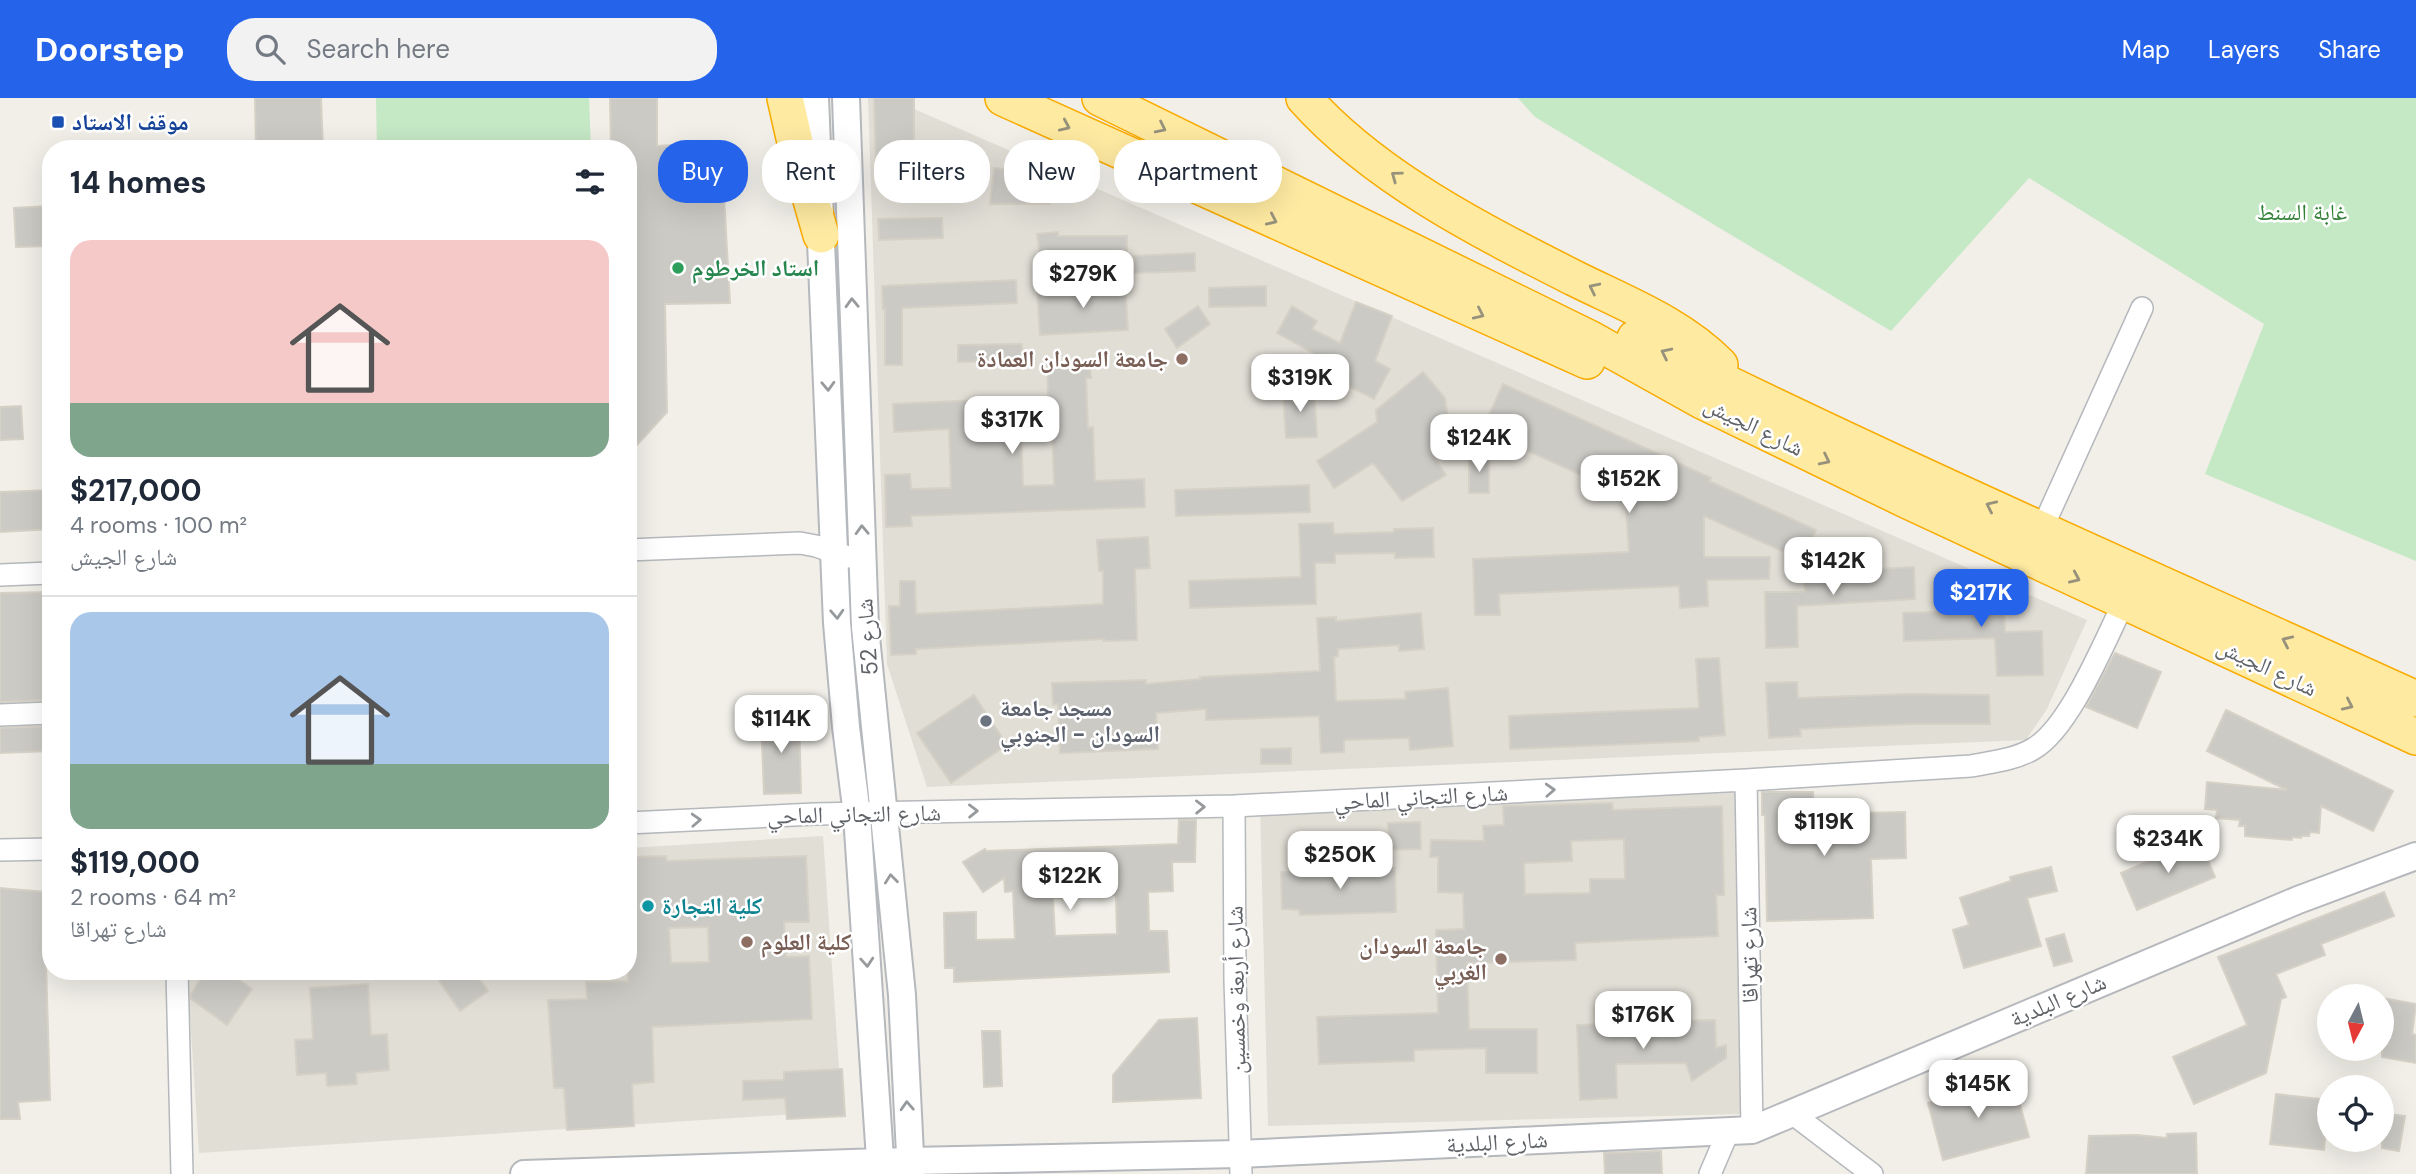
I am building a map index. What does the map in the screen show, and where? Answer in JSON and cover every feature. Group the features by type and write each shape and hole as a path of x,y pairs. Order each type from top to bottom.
{"highway":[{"path":"785,98 821,235"},
{"path":"1003,98 1572,356 1637,382 1702,401"},
{"name":"شارع الجيش","path":"1100,98 1591,339 1702,401 1908,501 2416,737"},
{"name":"شارع الجيش","path":"1152,98 1749,395 2041,531 2416,699"},
{"path":"1304,98 1349,141 1406,184 1484,231 1676,329 1714,359 1749,395"}],"street":[{"name":"شارع 52","path":"815,98 834,551 846,727 857,815 880,1168"},
{"name":"شارع 52","path":"846,98 867,654 902,995 910,1168"},
{"path":"2041,531 2142,308"},
{"path":"637,550 800,543 834,551 863,567"},
{"path":"0,575 42,573"},
{"name":"شارع التجاني الماحي","path":"637,823 815,814 1234,806 1971,766 2006,760 2033,749 2056,730 2074,701 2125,600"},
{"path":"0,715 42,713"},
{"name":"شارع تهراقا","path":"1710,1174 1740,1131 1746,780"},
{"name":"شارع أربعة وخمسين","path":"1234,806 1240,1164"},
{"path":"0,850 42,849"},
{"name":"شارع البلدية","path":"524,1174 1240,1164 1740,1131 1793,1114 2159,957 2298,900 2416,856"},
{"path":"177,980 182,1174"},
{"path":"1793,1114 1872,1174"}],"shaded area":[{"name":"جامعة السودان العمادة","path":"868,98 889,98 985,140 874,140 874,203 990,203 990,142 1004,148 1004,203 1100,203 1100,190 1114,196 1114,203 1130,203 2087,620 2047,709 2026,740 927,787 887,664"},
{"name":"جامعة السودان الغربي","path":"1735,793 1743,1114 1268,1126 1260,804"},
{"path":"823,836 842,1111 199,1153 188,980 637,980 637,847"}],"green space":[{"path":"376,98 589,98 591,140 377,140"},
{"name":"غابة السنط","path":"1518,98 2416,98 2416,561 2205,474 2264,324 2029,178 1891,331 1535,117"}],"building":[{"path":"255,98 321,98 323,140 256,140"},
{"name":"استاد الخرطوم","path":"610,98 657,98 658,203 724,203 730,303 665,304 667,412 637,445 637,140 611,140"},
{"path":"874,98 914,98 914,140 875,140"},
{"path":"994,168 1004,169 1004,203 1050,203 1050,204 990,204"},
{"path":"42,206 42,246 16,247 14,208"},
{"path":"942,218 943,238 879,240 878,219"},
{"path":"1058,232 1058,236 1127,236 1127,252 1040,255 1037,234"},
{"path":"1195,253 1195,271 1134,273 1134,256"},
{"path":"1016,280 1017,303 902,308 902,365 885,365 885,309 882,286"},
{"path":"1125,284 1128,330 1040,335 1037,290"},
{"path":"1266,286 1266,306 1209,307 1209,288"},
{"path":"1356,302 1392,316 1375,361 1390,369 1374,399 1306,365 1313,353 1277,333 1292,306 1317,321 1312,329 1340,343"},
{"path":"1198,306 1210,324 1177,348 1165,329"},
{"path":"1022,344 1022,361 958,362 958,345"},
{"path":"1090,363 1091,378 1086,378 1088,428 1093,427 1095,481 1144,479 1145,507 911,516 912,526 886,527 885,475 910,474 911,489 951,488 949,429 894,432 893,404 1048,397 1047,365","holes":["1052,426 1054,485 1023,486 1021,427"]},
{"path":"1423,372 1445,398 1452,447 1430,450 1446,475 1402,501 1373,463 1334,488 1317,461 1377,422 1376,410"},
{"path":"1503,384 1711,478 1709,481 1816,530 1802,560 1704,516 1704,557 1770,557 1769,579 1707,580 1708,606 1680,608 1679,586 1499,594 1500,615 1475,615 1473,559 1629,552 1625,495 1482,430"},
{"path":"1314,390 1317,437 1286,438 1283,392"},
{"path":"21,406 23,439 0,440 0,407"},
{"path":"1469,455 1489,455 1489,493 1469,493"},
{"path":"1309,485 1310,512 1176,516 1175,490"},
{"path":"42,490 42,530 0,532 0,492"},
{"path":"1333,523 1334,534 1433,528 1434,557 1395,558 1395,553 1335,554 1335,563 1315,563 1316,604 1190,608 1189,581 1301,577 1299,524"},
{"path":"1148,537 1150,568 1135,569 1137,640 1104,639 916,649 916,654 891,655 889,606 900,606 900,581 915,581 916,614 1103,604 1103,571 1099,571 1097,540"},
{"path":"1914,567 1915,599 1797,606 1798,647 1766,648 1765,592 1805,592 1803,573"},
{"path":"1963,571 1999,589 1998,610 2004,609 2005,632 2042,631 2043,675 1997,676 1995,638 1904,641 1903,613 1961,611"},
{"path":"42,592 42,700 0,702 0,593"},
{"path":"1421,613 1424,649 1399,651 1399,645 1338,649 1338,656 1334,657 1336,701 1406,699 1405,692 1448,688 1453,746 1410,750 1409,738 1344,740 1344,752 1321,753 1319,716 1206,720 1206,709 1156,713 1158,749 1060,753 1058,704 1053,705 1052,683 1146,680 1146,684 1201,679 1200,677 1320,671 1317,618 1336,617 1336,621"},
{"path":"2115,653 2161,672 2137,728 2086,707"},
{"path":"1719,658 1725,735 1699,737 1699,741 1510,749 1509,716 1699,708 1696,659"},
{"path":"1797,682 1798,698 1908,694 1989,695 1990,724 1909,724 1800,729 1801,736 1769,738 1766,683"},
{"path":"974,695 1007,745 951,783 917,733"},
{"path":"2226,710 2393,791 2373,831 2321,806 2319,833 2310,832 2309,836 2292,837 2292,840 2245,836 2245,826 2239,826 2240,820 2216,818 2217,810 2205,809 2207,782 2287,790 2207,751"},
{"path":"799,716 801,793 764,794 761,718"},
{"path":"42,726 42,751 0,753 0,728"},
{"path":"1291,748 1291,764 1261,764 1261,749"},
{"path":"1762,792 1813,792 1814,814 1905,812 1906,858 1871,859 1873,918 1767,921 1765,815 1762,815"},
{"path":"1612,803 1613,810 1722,806 1724,895 1716,895 1718,936 1575,943 1576,960 1467,963 1469,1029 1537,1029 1537,1073 1486,1073 1486,1048 1414,1050 1414,1061 1319,1064 1317,1017 1438,1013 1436,930 1464,929 1463,893 1438,892 1438,857 1430,857 1431,840 1484,841 1483,826 1504,825 1503,806","holes":["1624,839 1625,879 1590,879 1590,893 1525,894 1524,863 1572,861 1571,841"]},
{"path":"1179,820 1196,820 1195,862 1172,862 1173,891 1148,892 1149,931 1167,931 1169,972 954,982 954,968 945,968 944,913 976,912 976,940 1015,939 1013,891 1005,892 1004,878 983,892 963,862 985,849 1178,844","holes":["1116,895 1117,934 1055,936 1053,898"]},
{"path":"1420,822 1421,849 1389,850 1388,823"},
{"path":"2199,839 2215,877 2137,910 2121,873"},
{"path":"666,856 667,861 806,856 809,922 784,922 786,957 809,956 812,1019 652,1027 654,1082 632,1084 634,1126 567,1130 564,1088 554,1088 548,1000 587,999 586,982 637,980 637,857","holes":["708,927 709,962 671,963 669,928"]},
{"path":"2051,867 2057,891 2027,898 2041,946 1964,968 1953,930 1969,925 1960,898 2011,881 2010,877"},
{"path":"1395,868 1396,912 1300,915 1299,910 1282,909 1281,872"},
{"path":"0,888 42,892 42,980 47,980 50,1100 18,1102 20,1119 0,1119"},
{"path":"2384,892 2394,916 2321,944 2325,955 2276,974 2286,997 2281,999 2266,1073 2194,1104 2173,1057 2247,1025 2218,957"},
{"path":"2064,934 2072,961 2054,966 2046,939"},
{"path":"200,980 240,980 252,989 227,1025 191,999 191,994"},
{"path":"439,980 480,980 488,991 460,1011"},
{"path":"368,984 371,1035 387,1034 389,1070 356,1073 357,1084 327,1086 326,1073 297,1075 295,1040 313,1039 310,988"},
{"path":"2394,1000 2416,1004 2412,1034 2416,1035 2416,1063 2394,1059"},
{"path":"1197,1018 1201,1098 1113,1102 1113,1075 1159,1020"},
{"path":"1715,1020 1716,1048 1726,1045 1726,1058 1692,1081 1686,1063 1616,1064 1617,1098 1580,1100 1577,1025"},
{"path":"982,1031 1000,1031 1002,1086 984,1087"},
{"path":"842,1069 845,1116 787,1119 785,1098 743,1100 743,1081 784,1080 784,1072"},
{"path":"2013,1080 2029,1137 1943,1160 1928,1103"},
{"path":"2276,1094 2317,1099 2317,1149 2270,1144"},
{"path":"2394,1115 2405,1116 2399,1151 2394,1150"},
{"path":"2196,1133 2197,1174 2086,1174 2089,1136 2137,1135 2167,1138 2167,1134"},
{"path":"1661,1151 1662,1174 1605,1174 1604,1153"}],"place":[{"name":"موقف الاستاد","path":"58,122"},
{"name":"استاد الخرطوم","path":"678,268"},
{"name":"جامعة السودان العمادة","path":"1182,359"},
{"name":"مسجد جامعة السودان - الجنوبي","path":"986,721"},
{"name":"كلية التجارة","path":"648,906"},
{"name":"كلية العلوم","path":"747,942"},
{"name":"جامعة السودان الغربي","path":"1501,959"}]}
